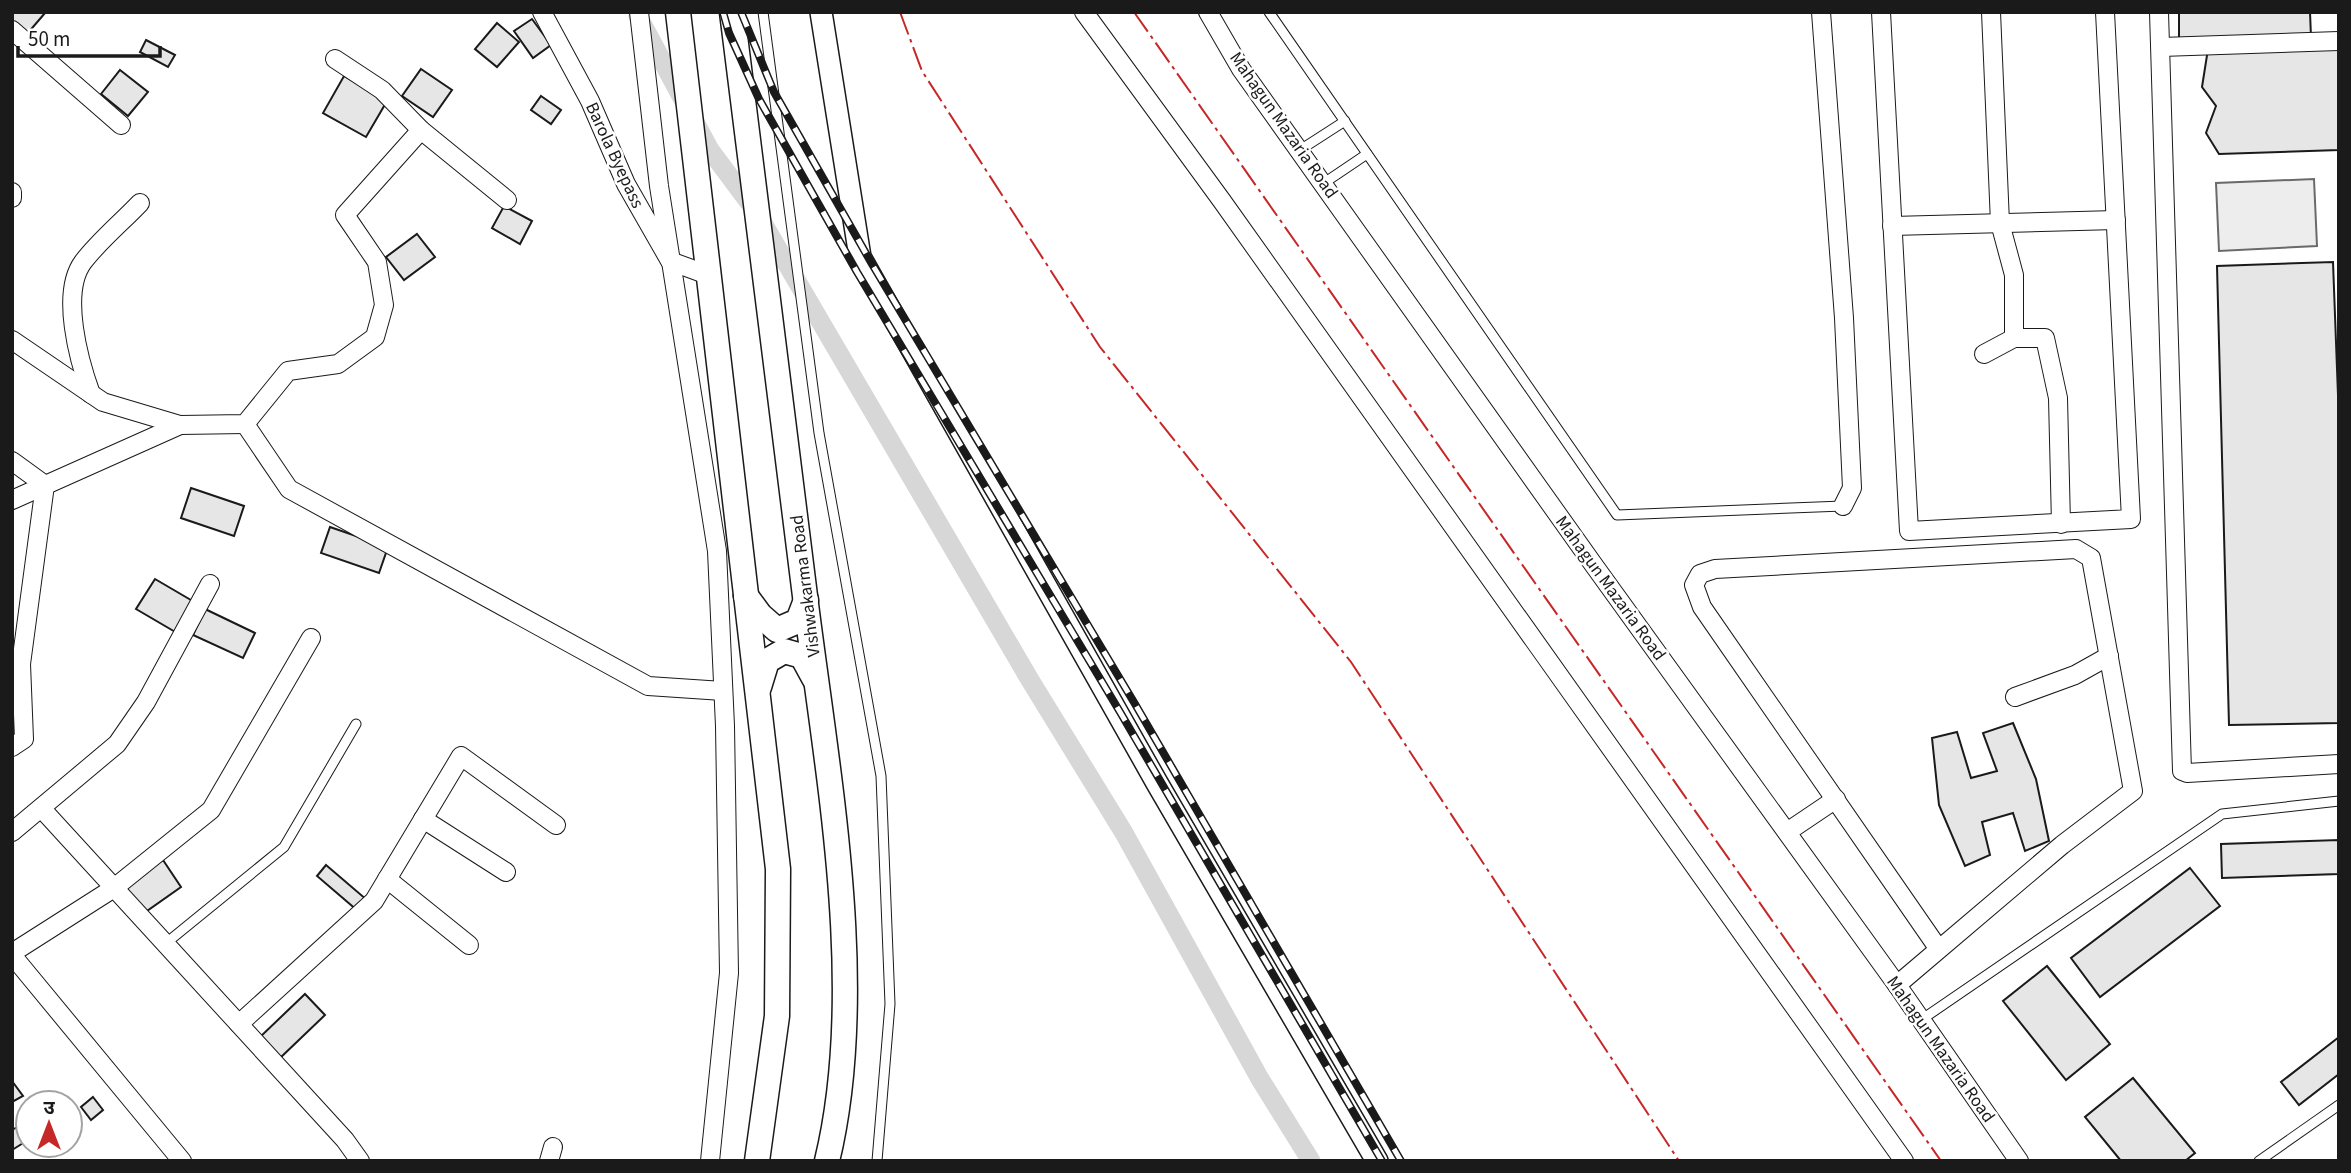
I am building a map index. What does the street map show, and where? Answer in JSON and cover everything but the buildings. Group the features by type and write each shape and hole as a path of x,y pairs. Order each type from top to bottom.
{"main road":[{"path":"678,12 778,869 777,1016 757,1161"},
{"name":"Vishwakarma Road","path":"732,12 838,853 845,1016 834,1135 827,1161"},
{"path":"746,596 760,615 777,631 798,621 806,600"},
{"path":"757,691 766,661 785,651 802,656 816,682"}],"street":[{"name":"Barola Byepass","path":"542,12 590,101 626,184 670,261"},
{"path":"639,12 659,186 717,551 729,973 710,1161"},
{"path":"821,12 860,257 1157,783 1377,1161"},
{"path":"1084,12 1222,201 1904,1161"},
{"name":"Mahagun Mazaria Road","path":"1208,12 1241,69 1897,985 2019,1161"},
{"path":"1821,12 1846,344 1852,488 1843,506"},
{"path":"1881,12 1909,531 2131,519 2105,12"},
{"path":"1992,12 2000,223 2014,275 2014,338"},
{"path":"2159,12 2182,771 2187,774 2339,764"},
{"path":"12,30 121,125"},
{"path":"2161,47 2339,41"},
{"path":"335,59 382,90 421,130 507,200"},
{"path":"12,340 103,401 180,425 245,424 289,371 338,364 375,337 384,306 377,262 345,215 421,130"},
{"path":"12,192 12,198"},
{"path":"91,394 75,344 72,300 81,264 140,203"},
{"path":"1892,226 2116,220"},
{"path":"670,261 708,275"},
{"path":"1984,354 2014,338 2045,338 2058,398 2061,524"},
{"path":"245,424 289,489 648,685 723,691"},
{"path":"12,500 180,425"},
{"path":"12,461 46,485"},
{"path":"12,747 24,739 21,664 46,485"},
{"path":"1897,985 2062,845 2133,791 2091,558 2076,549 1715,569 1700,574 1694,585 1702,607 1938,948"},
{"path":"12,832 117,744 146,702 210,584"},
{"path":"181,1161 12,954 114,888 211,810 311,638"},
{"path":"2015,697 2075,675 2109,656"},
{"path":"239,1024 374,901 461,756 556,825"},
{"path":"1787,832 1836,799"},
{"path":"42,809 345,1140 360,1161"},
{"path":"423,819 506,872"},
{"path":"387,878 469,946"}],"lane":[{"path":"763,12 819,433 881,776 890,1004 877,1161"},
{"path":"1269,12 1616,515 1843,506"},
{"path":"1300,150 1345,121"},
{"path":"1324,183 1367,154"},
{"path":"165,944 284,847 356,724"},
{"path":"1921,1020 2222,814 2339,800"},
{"path":"2259,1161 2339,1105"}],"shaded area":[{"path":"2314,179 2317,246 2219,251 2216,183"}],"waterway":[{"path":"638,16 710,150 757,213 1030,680 1124,833 1260,1079 1311,1161"}],"railway":[{"path":"723,12 729,33 759,99 857,272 1120,712 1382,1161"},
{"path":"741,12 774,92 872,264 1135,704 1401,1161"}],"power":[{"path":"900,12 922,71 1100,347 1351,662 1679,1161"},
{"path":"1134,12 1941,1161"}]}
